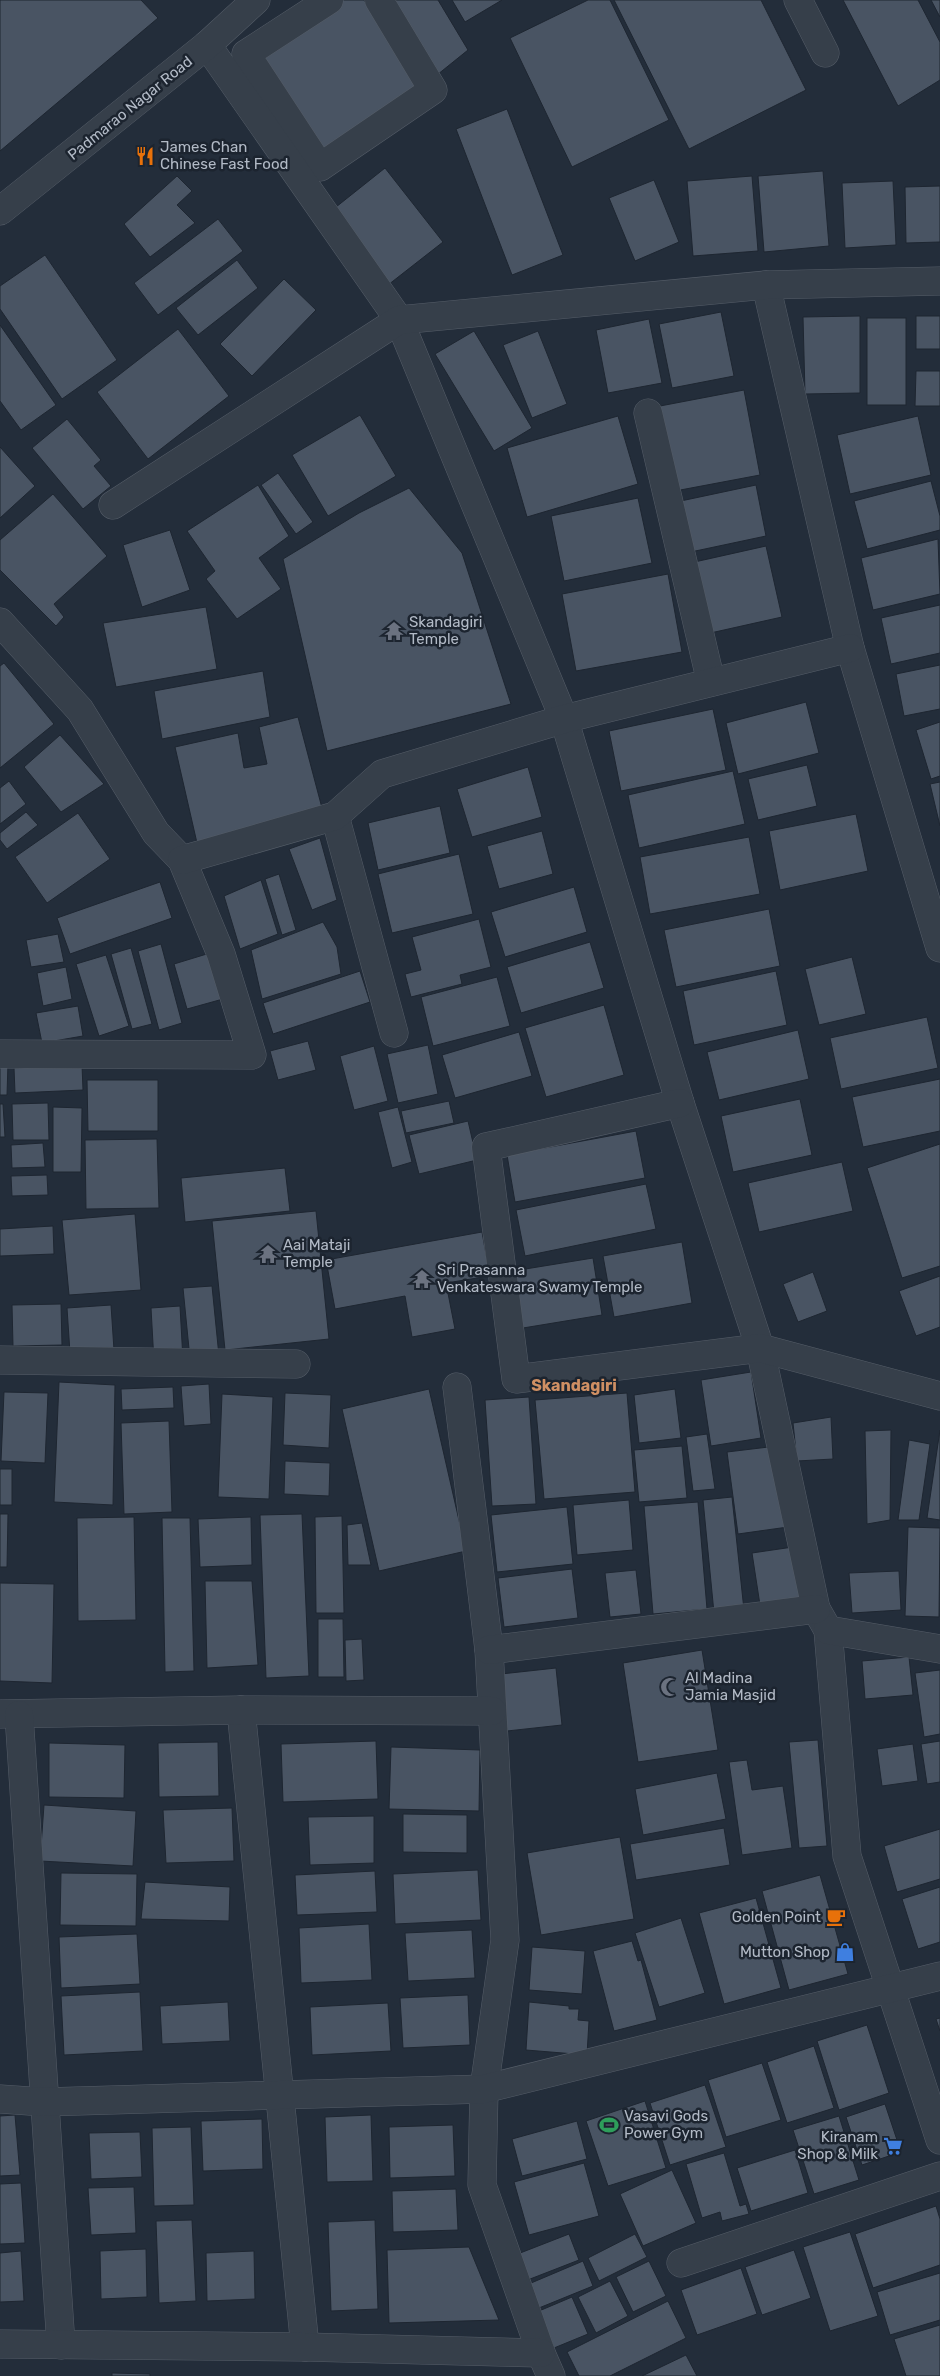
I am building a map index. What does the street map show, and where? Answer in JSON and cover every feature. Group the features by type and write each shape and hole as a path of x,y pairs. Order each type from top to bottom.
{"street":[{"name":"Padmarao Nagar Road","path":"2,205 207,45 256,0"},
{"path":"329,0 246,54 320,167 433,90 379,0"},
{"path":"798,0 825,53"},
{"path":"207,45 399,320 564,719 680,1103 760,1348 822,1620 847,1856 940,2140"},
{"path":"112,505 399,320 766,286 940,281"},
{"path":"766,286 850,648 940,948"},
{"path":"648,413 711,682"},
{"path":"0,622 80,710 156,833 182,860 221,954 252,1055 0,1054"},
{"path":"182,860 336,816 382,774 564,719 850,648"},
{"path":"336,816 394,1033"},
{"path":"680,1103 486,1147 516,1379 760,1348 940,1396"},
{"path":"0,1360 296,1364"},
{"path":"0,2344 305,2347 546,2364 482,2184 484,2089 505,1940 488,1650 457,1387"},
{"path":"488,1650 822,1620 940,1649"},
{"path":"61,2345 44,2102 10,1715 241,1710 492,1711"},
{"path":"241,1710 282,2096 305,2347"},
{"path":"0,2099 44,2102 484,2089 940,1976"},
{"path":"681,2263 940,2176"}],"building":[{"path":"0,0 141,0 158,18 0,151"},
{"path":"340,0 364,0 425,90 322,161 253,59"},
{"path":"385,0 438,0 468,50 432,79"},
{"path":"452,0 502,0 465,22"},
{"path":"588,0 610,0 669,120 572,167 510,38"},
{"path":"614,0 761,0 806,90 689,149"},
{"path":"843,0 918,0 940,42 940,80 898,106"},
{"path":"931,0 940,0 940,17"},
{"path":"507,109 563,255 512,275 456,129"},
{"path":"385,168 443,242 388,285 331,211"},
{"path":"823,171 829,246 764,252 758,176"},
{"path":"177,176 192,191 177,205 195,223 150,257 124,224"},
{"path":"752,176 758,251 693,256 687,181"},
{"path":"654,180 679,242 635,261 609,198"},
{"path":"893,181 896,245 845,248 842,183"},
{"path":"940,186 940,242 906,243 905,187"},
{"path":"218,219 243,251 158,315 134,283"},
{"path":"45,255 117,360 62,399 0,309 0,286"},
{"path":"237,260 258,288 198,335 176,308"},
{"path":"284,279 316,310 252,376 220,344"},
{"path":"721,312 734,376 672,388 659,324"},
{"path":"860,316 860,393 805,394 803,317"},
{"path":"916,316 940,316 940,349 916,349"},
{"path":"867,318 906,318 906,405 867,405"},
{"path":"649,319 662,383 608,393 596,330"},
{"path":"0,325 56,405 21,430 0,401"},
{"path":"178,329 229,396 148,459 97,392"},
{"path":"474,331 532,428 494,451 435,354"},
{"path":"538,331 567,404 532,418 503,345"},
{"path":"916,371 940,371 940,406 915,406"},
{"path":"744,390 760,475 675,491 660,406"},
{"path":"360,415 396,476 328,516 292,455"},
{"path":"618,416 638,484 527,517 507,448"},
{"path":"918,416 931,475 850,494 837,435"},
{"path":"67,419 101,460 94,466 111,486 83,509 32,448"},
{"path":"0,447 35,486 0,518"},
{"path":"278,473 313,522 296,534 261,485"},
{"path":"931,481 940,516 940,530 867,549 854,501"},
{"path":"258,485 289,536 259,558 281,589 237,619 206,579 215,571 187,531"},
{"path":"756,485 766,536 686,553 676,502"},
{"name":"Skandagiri Temple","path":"409,488 462,553 511,704 327,751 283,559 359,513"},
{"path":"53,494 107,556 54,604 64,617 56,626 0,570 0,540"},
{"path":"638,498 652,563 564,581 551,516"},
{"path":"170,530 190,590 142,607 123,545"},
{"path":"938,539 940,594 873,610 861,558"},
{"path":"766,546 782,617 706,634 690,563"},
{"path":"668,574 682,652 576,671 562,594"},
{"path":"940,605 940,653 891,664 881,618"},
{"path":"206,607 217,669 116,687 103,623"},
{"path":"4,663 54,724 0,768 0,666"},
{"path":"940,665 940,709 904,716 896,674"},
{"path":"263,671 270,717 162,739 154,691"},
{"path":"806,702 819,753 738,774 726,723"},
{"path":"713,709 726,770 621,791 609,731"},
{"path":"298,717 322,808 197,843 175,747 238,733 244,768 267,764 259,727"},
{"path":"940,722 940,776 931,779 916,730"},
{"path":"60,735 104,784 61,812 24,767"},
{"path":"807,765 817,806 758,820 748,779"},
{"path":"528,767 542,817 472,837 457,789"},
{"path":"733,771 745,824 639,848 628,795"},
{"path":"9,781 26,804 0,824 0,788"},
{"path":"940,782 940,826 930,784"},
{"path":"440,806 450,853 378,870 368,823"},
{"path":"26,812 38,825 7,849 0,840 0,833"},
{"path":"78,813 110,859 47,903 15,857"},
{"path":"856,814 868,871 780,890 769,831"},
{"path":"542,831 553,874 499,889 487,846"},
{"path":"749,837 760,894 650,914 640,857"},
{"path":"320,838 337,900 312,910 289,849"},
{"path":"459,854 473,914 392,933 378,874"},
{"path":"279,874 296,930 282,935 265,879"},
{"path":"261,880 278,934 240,949 224,896"},
{"path":"160,882 172,918 70,954 57,918"},
{"path":"574,887 587,932 505,957 491,912"},
{"path":"769,909 780,966 676,987 664,930"},
{"path":"479,919 491,967 460,975 462,984 411,997 405,974 421,970 412,937"},
{"path":"323,922 337,947 341,974 262,999 251,950"},
{"path":"58,934 64,962 31,967 26,940"},
{"path":"590,942 604,988 521,1013 507,967"},
{"path":"161,944 182,1023 159,1030 138,951"},
{"path":"131,948 152,1024 132,1029 111,954"},
{"path":"210,953 223,999 187,1009 174,964"},
{"path":"106,955 129,1026 99,1036 76,964"},
{"path":"852,957 866,1014 819,1025 805,969"},
{"path":"66,967 72,999 43,1006 37,973"},
{"path":"360,971 370,1002 273,1034 263,1003"},
{"path":"776,971 787,1025 694,1045 683,991"},
{"path":"497,977 510,1026 433,1046 421,997"},
{"path":"604,1005 624,1075 546,1097 525,1028"},
{"path":"78,1006 83,1036 42,1043 36,1013"},
{"path":"927,1017 938,1068 841,1089 830,1038"},
{"path":"798,1030 809,1079 719,1100 707,1052"},
{"path":"519,1032 532,1076 455,1098 442,1055"},
{"path":"308,1041 316,1070 278,1080 270,1051"},
{"path":"428,1045 438,1094 398,1103 387,1054"},
{"path":"374,1046 388,1101 354,1110 340,1056"},
{"path":"0,1063 8,1063 7,1095 0,1095"},
{"path":"82,1065 83,1090 15,1093 14,1068"},
{"path":"940,1079 940,1131 863,1147 852,1097"},
{"path":"87,1080 158,1080 158,1131 88,1131"},
{"path":"800,1099 812,1155 733,1172 721,1116"},
{"path":"449,1101 454,1123 406,1133 401,1111"},
{"path":"48,1103 49,1140 13,1140 12,1104"},
{"path":"0,1104 3,1104 5,1137 0,1137"},
{"path":"53,1107 82,1108 81,1172 53,1172"},
{"path":"398,1107 412,1162 392,1168 378,1112"},
{"path":"468,1121 477,1160 419,1174 409,1135"},
{"path":"636,1131 645,1178 515,1202 507,1155"},
{"path":"157,1139 159,1208 86,1209 85,1140"},
{"path":"43,1143 45,1167 12,1168 11,1145"},
{"path":"940,1144 940,1266 902,1278 867,1168"},
{"path":"842,1162 853,1211 759,1232 748,1183"},
{"path":"285,1168 290,1211 185,1222 181,1178"},
{"path":"47,1175 48,1195 12,1196 11,1176"},
{"path":"646,1184 656,1229 525,1256 516,1210"},
{"path":"316,1211 329,1339 225,1350 212,1221"},
{"path":"135,1214 141,1290 69,1295 62,1220"},
{"path":"53,1226 54,1254 0,1256 0,1229"},
{"path":"482,1232 490,1276 446,1283 455,1329 412,1337 405,1296 335,1309 326,1260"},
{"path":"682,1242 692,1303 614,1317 603,1256"},
{"path":"593,1258 602,1315 523,1328 513,1271"},
{"path":"813,1272 827,1311 798,1322 783,1284"},
{"path":"940,1276 940,1327 916,1336 899,1291"},
{"path":"212,1286 219,1356 190,1359 183,1288"},
{"path":"61,1304 62,1345 13,1346 12,1305"},
{"path":"111,1305 114,1350 70,1353 67,1308"},
{"path":"180,1306 183,1360 154,1362 151,1308"},
{"path":"751,1372 761,1438 711,1446 701,1380"},
{"path":"59,1382 115,1385 113,1505 54,1502"},
{"path":"209,1384 211,1424 184,1426 181,1386"},
{"path":"173,1387 174,1408 122,1410 121,1389"},
{"path":"429,1389 466,1551 379,1571 342,1409"},
{"path":"675,1389 681,1438 639,1443 634,1395"},
{"path":"4,1392 48,1393 45,1463 1,1461"},
{"path":"285,1393 331,1395 329,1448 283,1445"},
{"path":"627,1393 635,1492 544,1499 535,1400"},
{"path":"222,1394 273,1397 269,1499 218,1497"},
{"path":"529,1397 536,1504 492,1506 485,1400"},
{"path":"831,1417 833,1459 797,1461 793,1423"},
{"path":"169,1421 172,1512 124,1514 121,1423"},
{"path":"891,1430 890,1520 867,1524 865,1431"},
{"path":"940,1430 940,1520 927,1518"},
{"path":"707,1434 715,1489 693,1491 686,1437"},
{"path":"909,1440 930,1444 919,1520 898,1520"},
{"path":"682,1446 687,1498 639,1502 634,1450"},
{"path":"777,1446 788,1527 738,1534 727,1452"},
{"path":"285,1461 330,1463 329,1496 284,1494"},
{"path":"0,1469 12,1469 12,1505 0,1505"},
{"path":"732,1497 744,1610 714,1613 703,1500"},
{"path":"629,1500 633,1550 577,1555 573,1505"},
{"path":"698,1502 707,1609 653,1614 644,1506"},
{"path":"567,1507 573,1564 497,1572 491,1515"},
{"path":"0,1514 8,1514 7,1567 0,1567"},
{"path":"302,1514 309,1676 266,1678 260,1515"},
{"path":"342,1516 344,1613 316,1613 315,1517"},
{"path":"134,1517 136,1620 78,1621 77,1518"},
{"path":"251,1517 252,1565 200,1567 198,1519"},
{"path":"162,1518 190,1518 194,1671 165,1672"},
{"path":"362,1523 371,1565 348,1565 347,1525"},
{"path":"908,1527 940,1528 939,1617 905,1616"},
{"path":"793,1547 801,1599 760,1605 752,1553"},
{"path":"572,1569 578,1618 504,1627 498,1578"},
{"path":"636,1570 641,1614 610,1617 605,1573"},
{"path":"899,1571 901,1610 852,1613 849,1573"},
{"path":"205,1581 252,1581 258,1665 207,1668"},
{"path":"0,1583 54,1584 52,1683 0,1681"},
{"path":"318,1619 343,1619 344,1677 318,1677"},
{"path":"362,1639 364,1680 346,1681 345,1640"},
{"path":"702,1650 718,1750 638,1762 623,1663"},
{"path":"909,1657 913,1695 865,1699 862,1661"},
{"path":"556,1668 562,1725 507,1731 501,1674"},
{"path":"940,1670 940,1734 924,1737 915,1673"},
{"path":"818,1740 827,1846 799,1848 789,1742"},
{"path":"376,1741 378,1799 283,1802 281,1744"},
{"path":"940,1741 940,1782 927,1784 921,1744"},
{"path":"218,1742 219,1796 159,1797 158,1743"},
{"path":"49,1743 125,1745 124,1798 49,1797"},
{"path":"913,1744 918,1781 882,1786 877,1749"},
{"path":"391,1747 480,1750 479,1811 389,1809"},
{"path":"747,1760 752,1790 783,1786 792,1848 742,1855 729,1762"},
{"path":"717,1773 726,1819 643,1835 635,1789"},
{"path":"44,1805 136,1811 133,1866 40,1861"},
{"path":"232,1808 234,1861 166,1863 163,1810"},
{"path":"403,1814 467,1815 467,1853 403,1852"},
{"path":"374,1816 374,1863 310,1865 308,1817"},
{"path":"724,1828 730,1865 636,1880 630,1844"},
{"path":"940,1829 940,1879 897,1892 884,1846"},
{"path":"620,1837 634,1919 541,1935 527,1853"},
{"path":"478,1870 481,1920 395,1924 393,1874"},
{"path":"375,1871 377,1912 297,1915 295,1875"},
{"path":"61,1873 137,1874 136,1926 60,1925"},
{"path":"820,1875 848,1974 789,1990 762,1891"},
{"path":"145,1882 230,1887 229,1921 141,1919"},
{"path":"940,1887 940,1942 918,1949 902,1899"},
{"path":"756,1898 781,1988 724,2004 699,1913"},
{"path":"681,1918 705,1993 659,2007 635,1933"},
{"path":"369,1924 372,1980 301,1983 299,1928"},
{"path":"472,1930 475,1978 408,1981 405,1933"},
{"path":"137,1934 140,1984 61,1988 59,1937"},
{"path":"632,1941 638,1961 641,1960 657,2020 614,2031 593,1951"},
{"path":"532,1947 585,1951 582,1994 529,1990"},
{"path":"140,1992 143,2051 64,2055 61,1996"},
{"path":"468,1995 470,2045 403,2048 400,1998"},
{"path":"228,2002 230,2041 162,2044 160,2006"},
{"path":"529,2002 569,2006 569,2009 579,2009 578,2020 589,2021 587,2055 526,2050"},
{"path":"388,2003 391,2051 312,2055 310,2007"},
{"path":"940,2018 940,2031 936,2019"},
{"path":"867,2025 889,2093 839,2110 817,2041"},
{"path":"814,2046 834,2108 787,2123 767,2062"},
{"path":"762,2063 781,2120 726,2137 708,2080"},
{"path":"705,2085 726,2147 670,2165 650,2103"},
{"path":"645,2101 666,2168 608,2186 586,2121"},
{"path":"885,2104 901,2152 862,2165 846,2117"},
{"path":"15,2115 20,2175 0,2176 0,2116"},
{"path":"371,2115 373,2181 327,2182 325,2117"},
{"path":"839,2116 859,2180 814,2194 793,2130"},
{"path":"262,2119 263,2169 203,2171 201,2121"},
{"path":"577,2121 587,2159 522,2176 512,2139"},
{"path":"453,2125 455,2176 390,2178 389,2127"},
{"path":"191,2127 194,2205 154,2206 152,2128"},
{"path":"140,2132 142,2177 91,2179 89,2133"},
{"path":"795,2150 808,2193 751,2211 737,2168"},
{"path":"724,2153 740,2206 746,2204 749,2214 722,2221 720,2212 702,2218 686,2164"},
{"path":"584,2163 599,2216 529,2235 514,2182"},
{"path":"672,2170 696,2223 643,2246 620,2194"},
{"path":"21,2183 25,2243 0,2244 0,2184"},
{"path":"134,2187 136,2233 91,2235 88,2188"},
{"path":"456,2189 458,2230 393,2232 392,2191"},
{"path":"936,2206 940,2219 940,2265 873,2288 855,2234"},
{"path":"192,2220 196,2301 159,2303 156,2221"},
{"path":"375,2220 378,2309 331,2311 328,2222"},
{"path":"850,2232 878,2316 830,2331 803,2247"},
{"path":"569,2234 579,2260 525,2281 515,2255"},
{"path":"635,2234 647,2257 599,2281 588,2258"},
{"path":"469,2247 499,2320 389,2323 387,2250"},
{"path":"146,2249 147,2297 101,2299 100,2251"},
{"path":"794,2250 811,2298 762,2315 745,2267"},
{"path":"21,2251 24,2301 0,2302 0,2253"},
{"path":"254,2251 255,2299 207,2301 206,2253"},
{"path":"583,2261 593,2286 534,2310 524,2286"},
{"path":"649,2261 666,2296 633,2312 616,2277"},
{"path":"741,2268 757,2314 697,2335 681,2290"},
{"path":"940,2273 940,2320 890,2335 877,2292"},
{"path":"610,2281 628,2316 596,2333 578,2297"},
{"path":"572,2297 588,2334 554,2348 539,2311"},
{"path":"668,2301 686,2338 610,2376 579,2376 567,2352"},
{"path":"940,2325 940,2376 906,2376 894,2339"},
{"path":"686,2355 697,2376 642,2376"},
{"path":"112,2373 150,2374 150,2376 112,2376"}],"place":[{"name":"James Chan Chinese Fast Food","path":"145,156"},
{"name":"Skandagiri Temple","path":"394,631"},
{"name":"Aai Mataji Temple","path":"268,1254"},
{"name":"Sri Prasanna Venkateswara Swamy Temple","path":"422,1279"},
{"name":"Al Madina Jamia Masjid","path":"670,1687"},
{"name":"Golden Point","path":"836,1917"},
{"name":"Mutton Shop","path":"845,1952"},
{"name":"Vasavi Gods Power Gym","path":"609,2125"},
{"name":"Kiranam Shop & Milk","path":"893,2146"}],"district":[{"name":"Skandagiri","path":"574,1385"}]}
